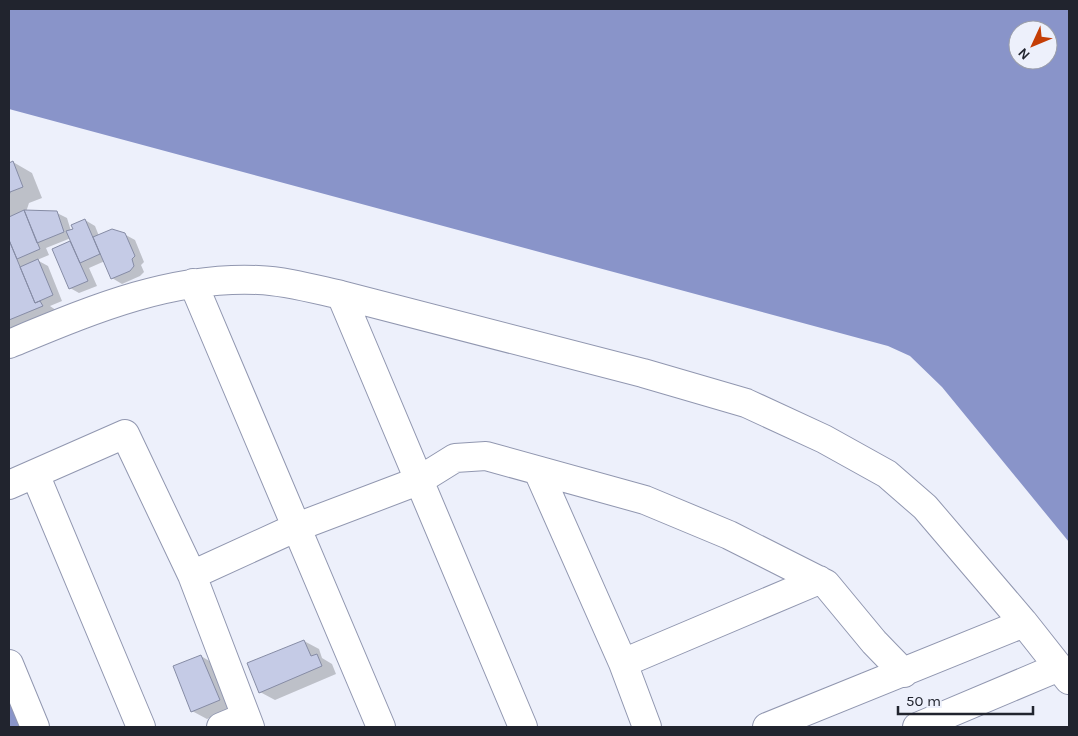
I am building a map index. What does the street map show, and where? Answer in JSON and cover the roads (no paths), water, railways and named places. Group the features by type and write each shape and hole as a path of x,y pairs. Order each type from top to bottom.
{"street":[{"path":"9,344 99,307 144,293 193,283 259,280 297,285 341,296 643,373 746,403 824,439 887,474 925,507 1024,622 1064,674 917,727"},
{"path":"193,283 381,727"},
{"path":"341,296 523,727"},
{"path":"9,485 125,434 192,575 239,724"},
{"path":"192,575 296,527 418,481 455,458 486,456 645,500 729,535 819,580 826,584 874,642 904,673"},
{"path":"538,471 623,663 647,727"},
{"path":"35,474 141,727"},
{"path":"623,663 819,580"},
{"path":"767,727 904,673 1024,622"},
{"path":"9,664 35,727"}],"water":[{"path":"9,9 1069,9 1069,542 942,387 910,356 888,346 9,109"}],"waterway":[{"path":"9,711 16,727"}]}
